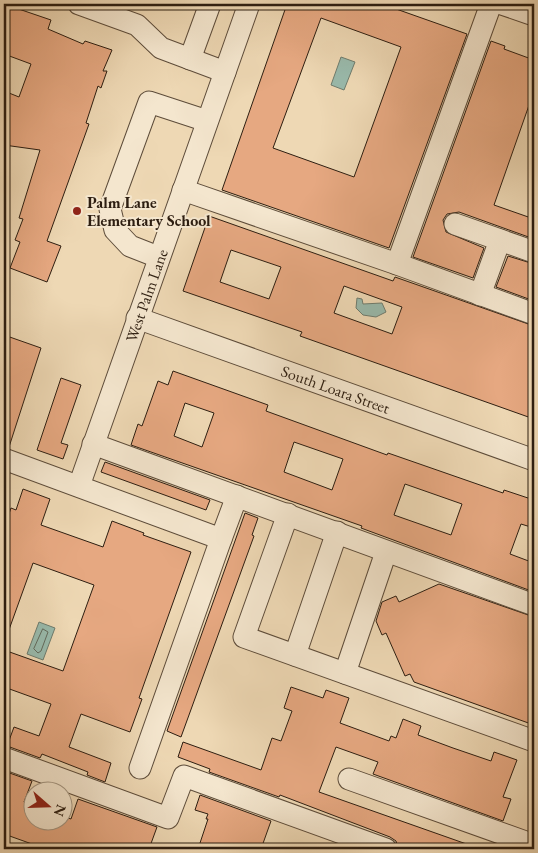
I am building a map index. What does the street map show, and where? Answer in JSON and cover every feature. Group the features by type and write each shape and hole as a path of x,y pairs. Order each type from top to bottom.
{"street":[{"path":"79,4 137,25 161,48 225,72"},
{"path":"190,59 210,4"},
{"name":"West Palm Lane","path":"79,486 248,4"},
{"path":"397,264 491,4"},
{"path":"502,4 534,16"},
{"path":"158,257 130,246 115,230 110,209 149,102 207,121"},
{"path":"183,190 397,264 534,314"},
{"path":"455,224 534,252"},
{"path":"480,295 500,240"},
{"name":"South Loara Street","path":"137,318 534,460"},
{"path":"93,444 534,605"},
{"path":"4,459 221,540"},
{"path":"140,768 237,496"},
{"path":"288,514 244,637 534,741"},
{"path":"295,655 337,532"},
{"path":"345,673 386,552"},
{"path":"4,758 168,818 184,776 386,849"},
{"path":"349,780 534,845"}],"water":[{"path":"341,57 355,62 344,90 331,85"},
{"path":"357,298 362,299 363,304 382,303 386,312 376,317 363,315 356,308"},
{"path":"39,622 55,628 43,660 27,654"}],"building":[{"path":"4,4 51,20 48,29 83,44 85,41 112,50 103,71 107,71 101,88 98,86 86,123 89,124 47,241 61,246 47,282 10,268 20,242 15,240 23,219 19,218 40,150 4,145 4,91 19,97 31,64 4,54"},
{"path":"287,4 382,4 467,34 389,248 222,190","holes":["321,18 401,47 354,177 273,148"]},
{"path":"491,41 505,46 504,49 534,60 534,91 494,205 534,219 534,239 459,212 447,214 443,220 446,232 484,248 473,278 413,257"},
{"path":"209,216 393,281 395,277 534,326 534,419 300,336 302,332 183,291","holes":["231,250 281,267 269,299 220,282","344,286 402,307 392,334 334,313"]},
{"path":"508,256 534,264 534,301 496,287"},
{"path":"4,335 41,348 9,447 4,447"},
{"path":"173,371 268,405 266,411 387,455 388,453 503,493 504,490 534,500 534,528 521,524 510,554 534,563 534,592 361,528 362,526 131,445 138,424 142,426 158,381 168,385","holes":["185,403 214,413 202,447 174,436","294,442 343,459 332,490 284,472","405,484 462,504 451,535 394,515"]},
{"path":"61,378 81,385 61,443 68,445 63,459 37,450"},
{"path":"105,462 210,500 206,510 101,472"},
{"path":"23,489 50,499 41,525 103,547 112,521 144,533 143,535 191,552 139,698 142,699 130,732 81,714 69,747 111,763 105,782 87,775 88,772 42,754 40,758 7,746 14,727 39,736 51,704 4,687 4,650 63,671 94,585 33,563 6,638 4,637 4,528 11,508 16,510"},
{"path":"245,513 258,518 252,535 254,536 181,737 167,731"},
{"path":"439,584 534,617 534,725 414,682 410,674 405,676 386,633 382,635 376,621 382,602 396,596 399,602"},
{"path":"291,687 323,698 326,690 349,698 340,723 389,741 391,736 396,738 403,719 421,726 418,735 453,748 491,761 494,752 517,760 503,797 511,799 503,821 373,774 378,762 336,747 319,792 475,847 474,849 398,849 396,841 390,837 280,795 279,797 209,772 210,769 178,757 183,742 261,770 272,738 281,741 292,711 284,708"},
{"path":"4,771 29,780 22,780 22,830 72,830 72,816 78,799 157,827 149,849 46,849 4,834"},
{"path":"200,795 271,821 261,849 198,849 208,819 206,819 208,814 195,810"}],"place":[{"name":"Palm Lane Elementary School","path":"77,211"}]}
